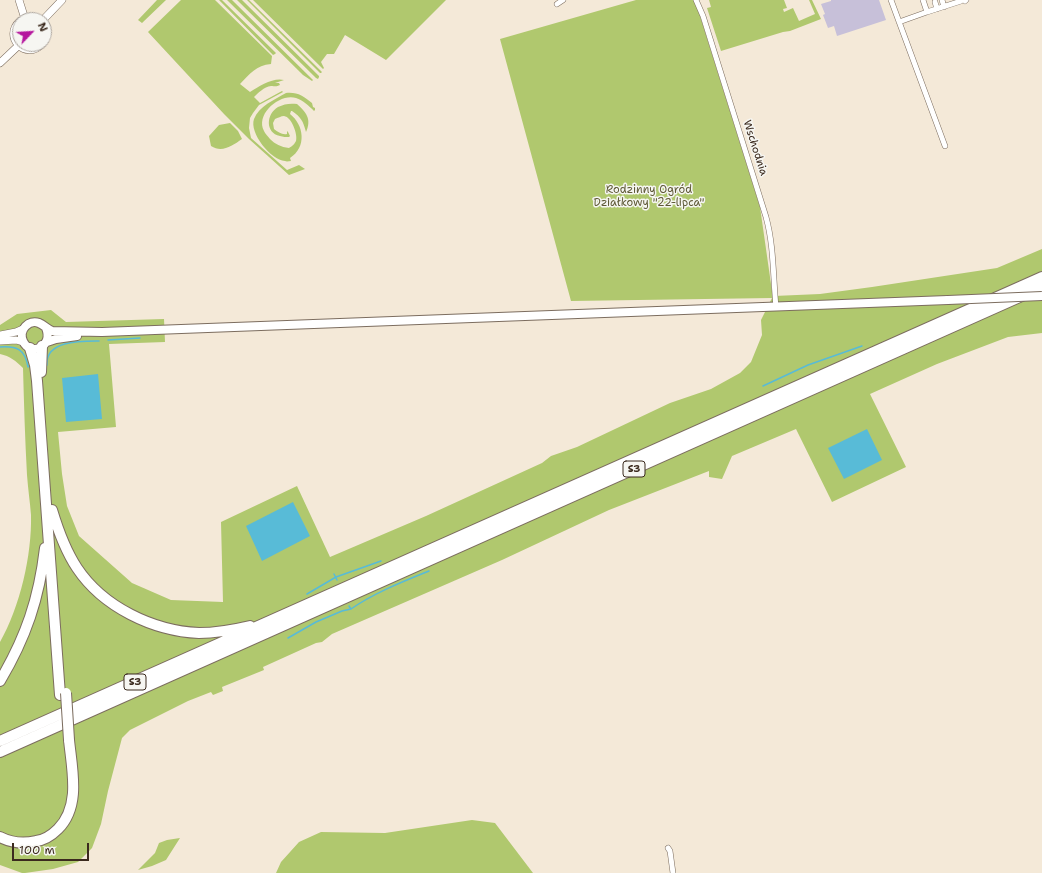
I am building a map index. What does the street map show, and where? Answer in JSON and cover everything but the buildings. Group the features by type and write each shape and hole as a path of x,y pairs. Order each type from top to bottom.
{"highway":[{"name":"S3","path":"0,741 1042,277"},
{"name":"S3","path":"0,752 1042,288"},
{"path":"0,681 12,660 30,619 42,572 49,514 41,378 44,344"},
{"path":"0,837 17,843 29,843 52,835 63,825 69,812 73,799 74,787 67,742 49,514 35,365 33,356 27,345"},
{"path":"49,514 59,530 77,568 88,582 105,598 126,612 142,620 161,627 198,633 222,631 269,622"},
{"path":"0,830 8,834 26,837 36,835 49,829 57,822 67,799 67,742"},
{"path":"0,756 14,746"}],"main road":[{"path":"18,0 21,12"},
{"path":"51,12 62,0"},
{"path":"0,63 12,52"},
{"path":"0,335 16,332 23,329 28,324 36,322 40,323 52,332 97,332 1042,296"},
{"path":"44,344 48,336 46,328"},
{"path":"23,329 22,338 27,345"},
{"path":"0,341 16,340 34,349 56,339 97,332"}],"street":[{"path":"557,4 563,0"},
{"name":"Wschodnia","path":"696,0 709,35 768,225 776,307"},
{"path":"891,0 944,146"},
{"path":"923,0 927,12"},
{"path":"942,0 944,7"},
{"path":"899,22 944,7 950,2 962,1"},
{"path":"935,2 937,9"},
{"path":"668,848 670,851 673,873"}],"shaded area":[{"path":"831,0 879,0 886,20 837,36 834,26 828,28 821,4"}],"green space":[{"path":"157,0 166,0 142,23 138,20"},
{"path":"181,0 215,0 272,56 271,64 257,68 240,84 250,92 271,81 280,79 284,80 275,83 279,83 280,85 271,86 261,90 254,97 260,103 282,91 283,92 259,105 253,113 250,118 249,128 251,138 287,170 299,165 305,169 289,175 224,114 148,32"},
{"path":"219,0 222,0 276,53 273,55"},
{"path":"227,0 232,0 313,80 312,81 303,75"},
{"path":"237,0 242,0 319,76 318,79 316,78"},
{"path":"247,0 249,0 322,72 320,73"},
{"path":"253,0 446,0 386,60 345,35 334,54 327,54 321,62 324,68 323,69"},
{"name":"Rodzinny Ogród Działkowy \"22-lipca\"","path":"636,0 695,0 760,207 773,298 774,296 820,294 997,268 1042,249 1042,333 1008,337 937,364 870,394 906,467 832,502 796,429 732,456 722,479 709,477 709,471 609,510 502,560 332,634 322,642 316,643 263,667 264,670 222,687 223,691 213,695 211,692 188,701 130,730 122,738 101,824 92,848 78,862 53,869 22,873 0,865 0,642 19,597 27,564 31,531 31,515 27,475 23,368 13,359 0,354 0,325 17,314 51,310 66,322 164,319 165,342 109,344 116,427 58,432 67,506 79,536 132,583 171,600 223,602 221,522 297,486 330,557 426,516 542,463 551,456 577,447 670,403 711,389 740,373 751,362 762,335 761,320 772,298 571,301 500,39"},
{"path":"709,0 784,0 787,8 783,9 784,12 793,8 799,21 815,14 809,0 812,0 821,19 790,31 721,51 707,8 711,7"},
{"path":"286,93 294,93 306,98 315,108 314,111 301,100 290,97 276,102 266,112 263,118 262,124 264,131 270,139 276,144 289,148 296,141 295,131 290,119 284,116 275,119 273,123 274,129 283,134 287,134 287,131 290,136 283,137 272,131 269,123 271,114 280,106 297,104 307,116 308,127 306,132 298,115 291,111 290,114 298,124 302,136 299,148 290,158 291,161 279,159 268,151 262,145 253,125 256,114 259,110"},
{"path":"230,123 238,131 242,139 223,149 211,146 209,136 219,125"},
{"path":"472,820 495,823 533,873 276,873 281,862 299,842 321,832 385,833"},
{"path":"180,838 166,860 138,870 155,853 159,843"}],"water":[{"path":"98,374 102,419 66,422 62,378"},
{"path":"867,429 882,460 844,479 828,448"},
{"path":"293,502 310,536 262,561 246,526"}],"waterway":[{"path":"108,340 140,338"},
{"path":"46,365 48,357 58,346 83,341 99,341"},
{"path":"763,386 808,365 862,346"},
{"path":"0,347 16,348 25,356 28,367 29,366"},
{"path":"307,594 336,577 381,561"},
{"path":"351,609 379,593 429,571"},
{"path":"334,574 337,580"},
{"path":"288,638 316,622 342,611 351,609 349,606"}]}
